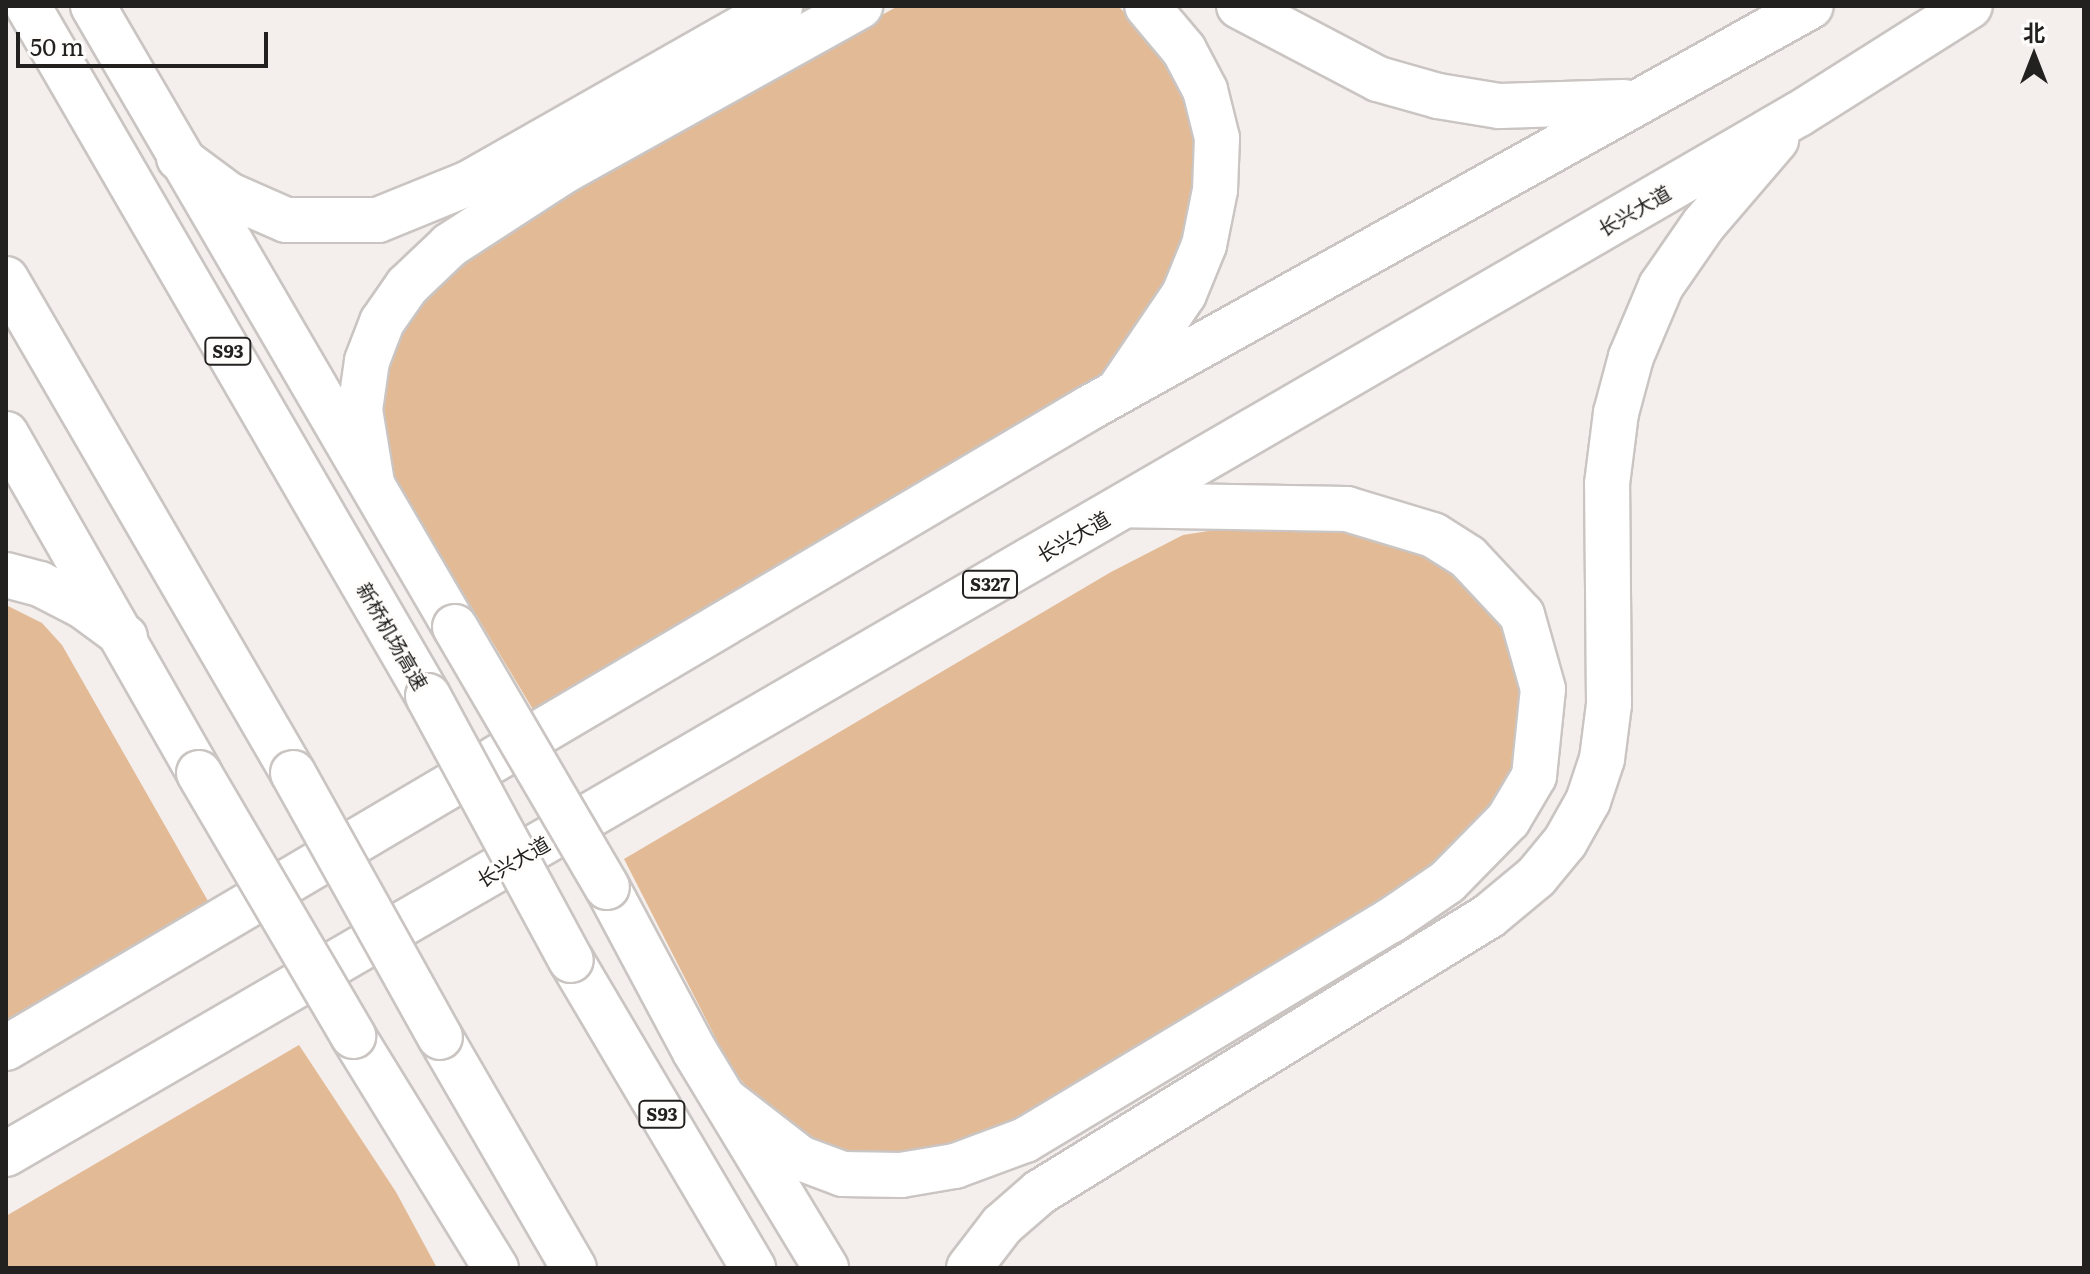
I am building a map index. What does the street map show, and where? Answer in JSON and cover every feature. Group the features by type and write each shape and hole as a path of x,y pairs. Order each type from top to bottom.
{"main road":[{"name":"新桥机场高速","path":"28,6 428,696 571,960 753,1268"},
{"path":"93,6 607,887 724,1099 826,1268"},
{"path":"179,158 229,195 286,220 378,220 469,183 780,6"},
{"path":"372,483 360,410 367,361 382,322 407,286 450,245 564,171 860,6"},
{"path":"1117,392 1184,294 1204,245 1215,190 1217,138 1205,90 1184,50 1147,6"},
{"path":"1239,6 1364,73 1438,96 1499,106 1640,101"},
{"path":"6,1048 1117,392 1811,6"},
{"name":"长兴大道","path":"6,1154 1799,114 1970,6"},
{"path":"969,1268 1002,1225 1040,1192 1489,916 1536,877 1565,842 1588,801 1602,759 1609,704 1607,484 1616,413 1631,357 1661,286 1704,224 1799,114"},
{"path":"6,279 293,773 440,1037 574,1268"},
{"path":"6,434 353,1036 496,1268"},
{"path":"724,1099 800,1158 843,1174 901,1175 955,1166 1025,1140 1390,921 1447,882 1508,820 1534,776 1543,689 1522,615 1468,557 1433,535 1347,509 1126,505"},
{"path":"6,575 40,584 125,637"},
{"path":"421,1150 473,1268"}],"shaded area":[{"path":"898,6 1118,6 1157,44 1188,91 1205,151 1199,215 1169,286 1121,353 1078,399 538,718 395,479 382,443 379,410 387,362 404,314 475,244"},
{"path":"1259,523 1373,535 1451,570 1495,609 1519,648 1528,695 1521,758 1504,801 1451,860 978,1143 912,1158 857,1153 808,1141 766,1110 731,1068 624,859 1111,572 1183,535"},
{"path":"6,605 42,623 62,645 208,901 6,1021"},
{"path":"299,1045 396,1192 437,1268 6,1268 6,1216"}]}
